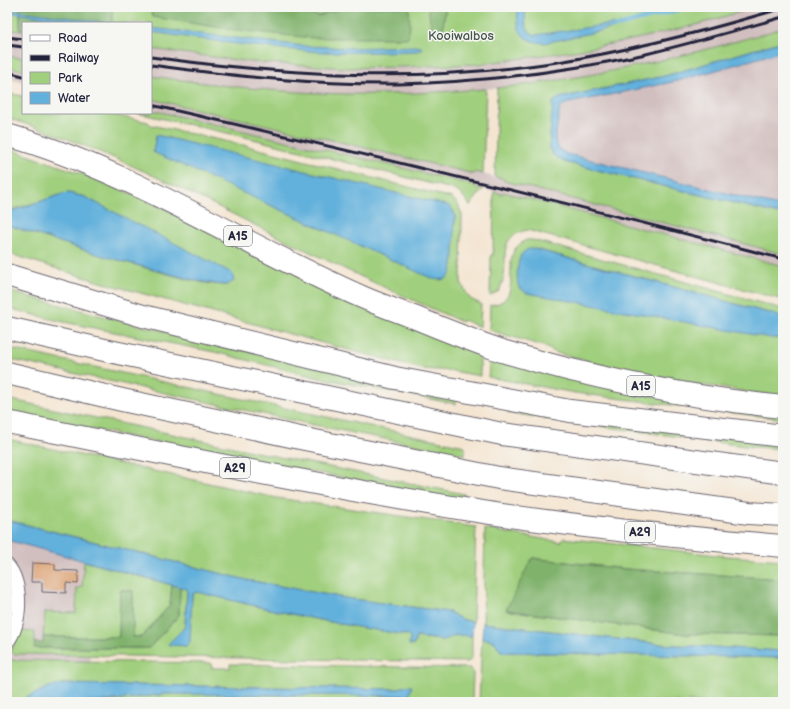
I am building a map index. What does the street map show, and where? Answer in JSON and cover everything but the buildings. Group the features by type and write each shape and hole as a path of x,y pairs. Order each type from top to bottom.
{"highway":[{"name":"A15","path":"7,136 26,141 92,166 163,198 298,267 363,298 469,339 590,375 675,393 783,407"},
{"path":"7,275 143,316 395,378 570,411 783,436"},
{"path":"7,328 466,428 783,472"},
{"path":"7,374 300,438 499,478 749,513 783,515"},
{"path":"7,387 122,400"},
{"name":"A29","path":"7,422 209,463 464,509 692,538 783,546"}],"street":[{"path":"7,565 12,570 18,585 17,622 7,642"}],"shaded area":[{"path":"757,7 783,7 783,28 709,49 616,71 522,86 486,89 483,174 504,181 783,254 783,266 503,192 502,194 322,149 152,110 152,49 251,62 327,67 403,67 480,64 580,50 692,26"},
{"path":"7,29 22,31 22,82 7,78"},
{"path":"783,51 783,207 567,154 559,149 555,140 560,108 565,104 678,81"},
{"path":"7,531 92,553 90,676 7,679"}],"green space":[{"name":"Kooiwalbos","path":"7,7 757,7 692,26 580,50 480,64 403,67 347,68 251,62 152,49 152,22 101,22 20,11 20,31 7,29"},
{"path":"20,7 113,7 112,22 22,22 22,31 20,31"},
{"path":"150,7 278,7 318,16 343,7 409,7 410,26 408,38 312,38 228,29 153,17"},
{"path":"428,7 446,7 442,34 436,36 431,26"},
{"path":"783,28 783,41 665,76 559,98 553,155 564,162 783,215 783,254 504,181 504,179 495,177 497,88 534,84 641,65 712,48"},
{"path":"7,56 22,58 22,70 7,67"},
{"path":"152,76 249,88 322,93 399,94 486,89 483,174 475,172 474,174 152,99"},
{"path":"7,93 22,96 22,114 109,114 148,122 151,125 243,145 452,198 458,204 462,215 461,282 468,296 472,300 481,304 480,327 463,320 462,322 370,281 164,180 86,146 7,118","holes":["156,135 455,216 453,265 153,152"]},
{"path":"152,110 474,185 474,187 483,189 470,206 461,194 448,188 245,137 142,114 152,114"},
{"path":"7,148 83,174 141,198 480,351 480,376 453,371 421,369 93,280 7,253 7,225 153,270 199,282 227,285 85,197 69,193 7,211"},
{"path":"494,192 502,194 503,192 783,266 783,300 527,230 518,233 508,242 505,253 503,282 499,291 490,296 491,255 493,255"},
{"path":"526,240 533,240 783,309 783,319 776,315 535,249 521,255 518,279 779,339 783,338 783,396 676,381 613,368 557,353 543,346 489,330 490,305 500,303 506,298 509,292 511,260 513,253 520,244"},
{"path":"7,291 134,324 457,399 456,404 315,377 214,352 59,321 7,308"},
{"path":"7,348 465,446 465,455 314,425 7,359"},
{"path":"490,354 783,411 783,419 575,393 488,377"},
{"path":"7,399 280,457 464,494 464,501 7,413"},
{"path":"509,406 783,443 783,449 744,446 508,413"},
{"path":"7,439 277,498 476,527 473,622 461,619 449,612 345,598 247,580 7,520"},
{"path":"485,529 561,542 563,538 727,556 783,560 783,579 625,569 533,558 506,610 685,634 783,636 783,651 659,644 483,623"},
{"path":"532,558 625,569 783,579 783,636 685,634 506,610"},
{"path":"84,561 172,585 170,605 142,637 133,637 133,591 120,590 119,637 43,637 45,612 76,613 77,588 82,587"},
{"path":"172,585 180,587 179,615 149,648 34,648 35,643 43,643 43,637 119,637 120,590 133,591 133,637 142,637 170,605"},
{"path":"180,587 187,589 185,626 169,643 186,646 192,596 197,592 302,616 408,635 410,638 416,637 443,640 457,635 472,636 472,658 468,662 14,654 11,651 21,631 35,632 35,648 149,648 179,615"},
{"path":"482,638 494,641 502,652 783,658 783,702 479,702"},
{"path":"7,660 211,663 212,668 230,668 230,664 469,668 472,670 473,674 472,702 98,702 166,694 409,696 406,686 396,689 62,684 49,687 17,702 7,702"}],"water":[{"path":"518,7 526,7 526,24 528,30 535,35 612,24 614,25 614,28 545,43 537,42 530,40 521,33 518,22"},
{"path":"7,9 101,22 77,22 7,12"},
{"path":"152,28 304,46 351,48 416,46 421,47 422,49 417,51 335,52 301,51 152,32"},
{"path":"783,41 783,51 678,81 565,104 560,108 555,140 559,149 567,154 783,207 783,215 564,162 553,155 549,147 553,102 559,98 665,76"},
{"path":"156,135 450,206 455,216 452,271 448,277 444,279 433,279 153,152"},
{"path":"69,193 85,197 232,273 234,281 227,285 222,285 193,280 103,256 7,225 7,211 12,211"},
{"path":"529,249 535,249 776,315 783,319 783,338 771,338 527,293 519,288 517,272 521,255"},
{"path":"7,520 247,580 345,598 449,612 461,619 473,622 472,636 457,635 443,640 416,637 414,645 409,645 410,638 408,635 302,616 197,592 192,596 190,642 186,646 170,645 168,644 185,626 187,589 7,540"},
{"path":"483,623 659,644 783,651 783,658 502,652 494,641 482,638"},
{"path":"62,684 396,689 412,686 409,696 166,694 98,702 17,702 49,687"}],"waterway":[{"path":"614,27 689,7"}],"railway":[{"path":"152,57 253,69 304,72 405,75 456,73 507,69 615,52 700,32 783,8"},
{"path":"152,65 243,76 336,83 398,84 460,81 554,71 646,54 783,17"},
{"path":"7,37 22,39"},
{"path":"7,45 22,47"},
{"path":"7,72 22,76"},
{"path":"152,105 468,179 783,259"}]}
